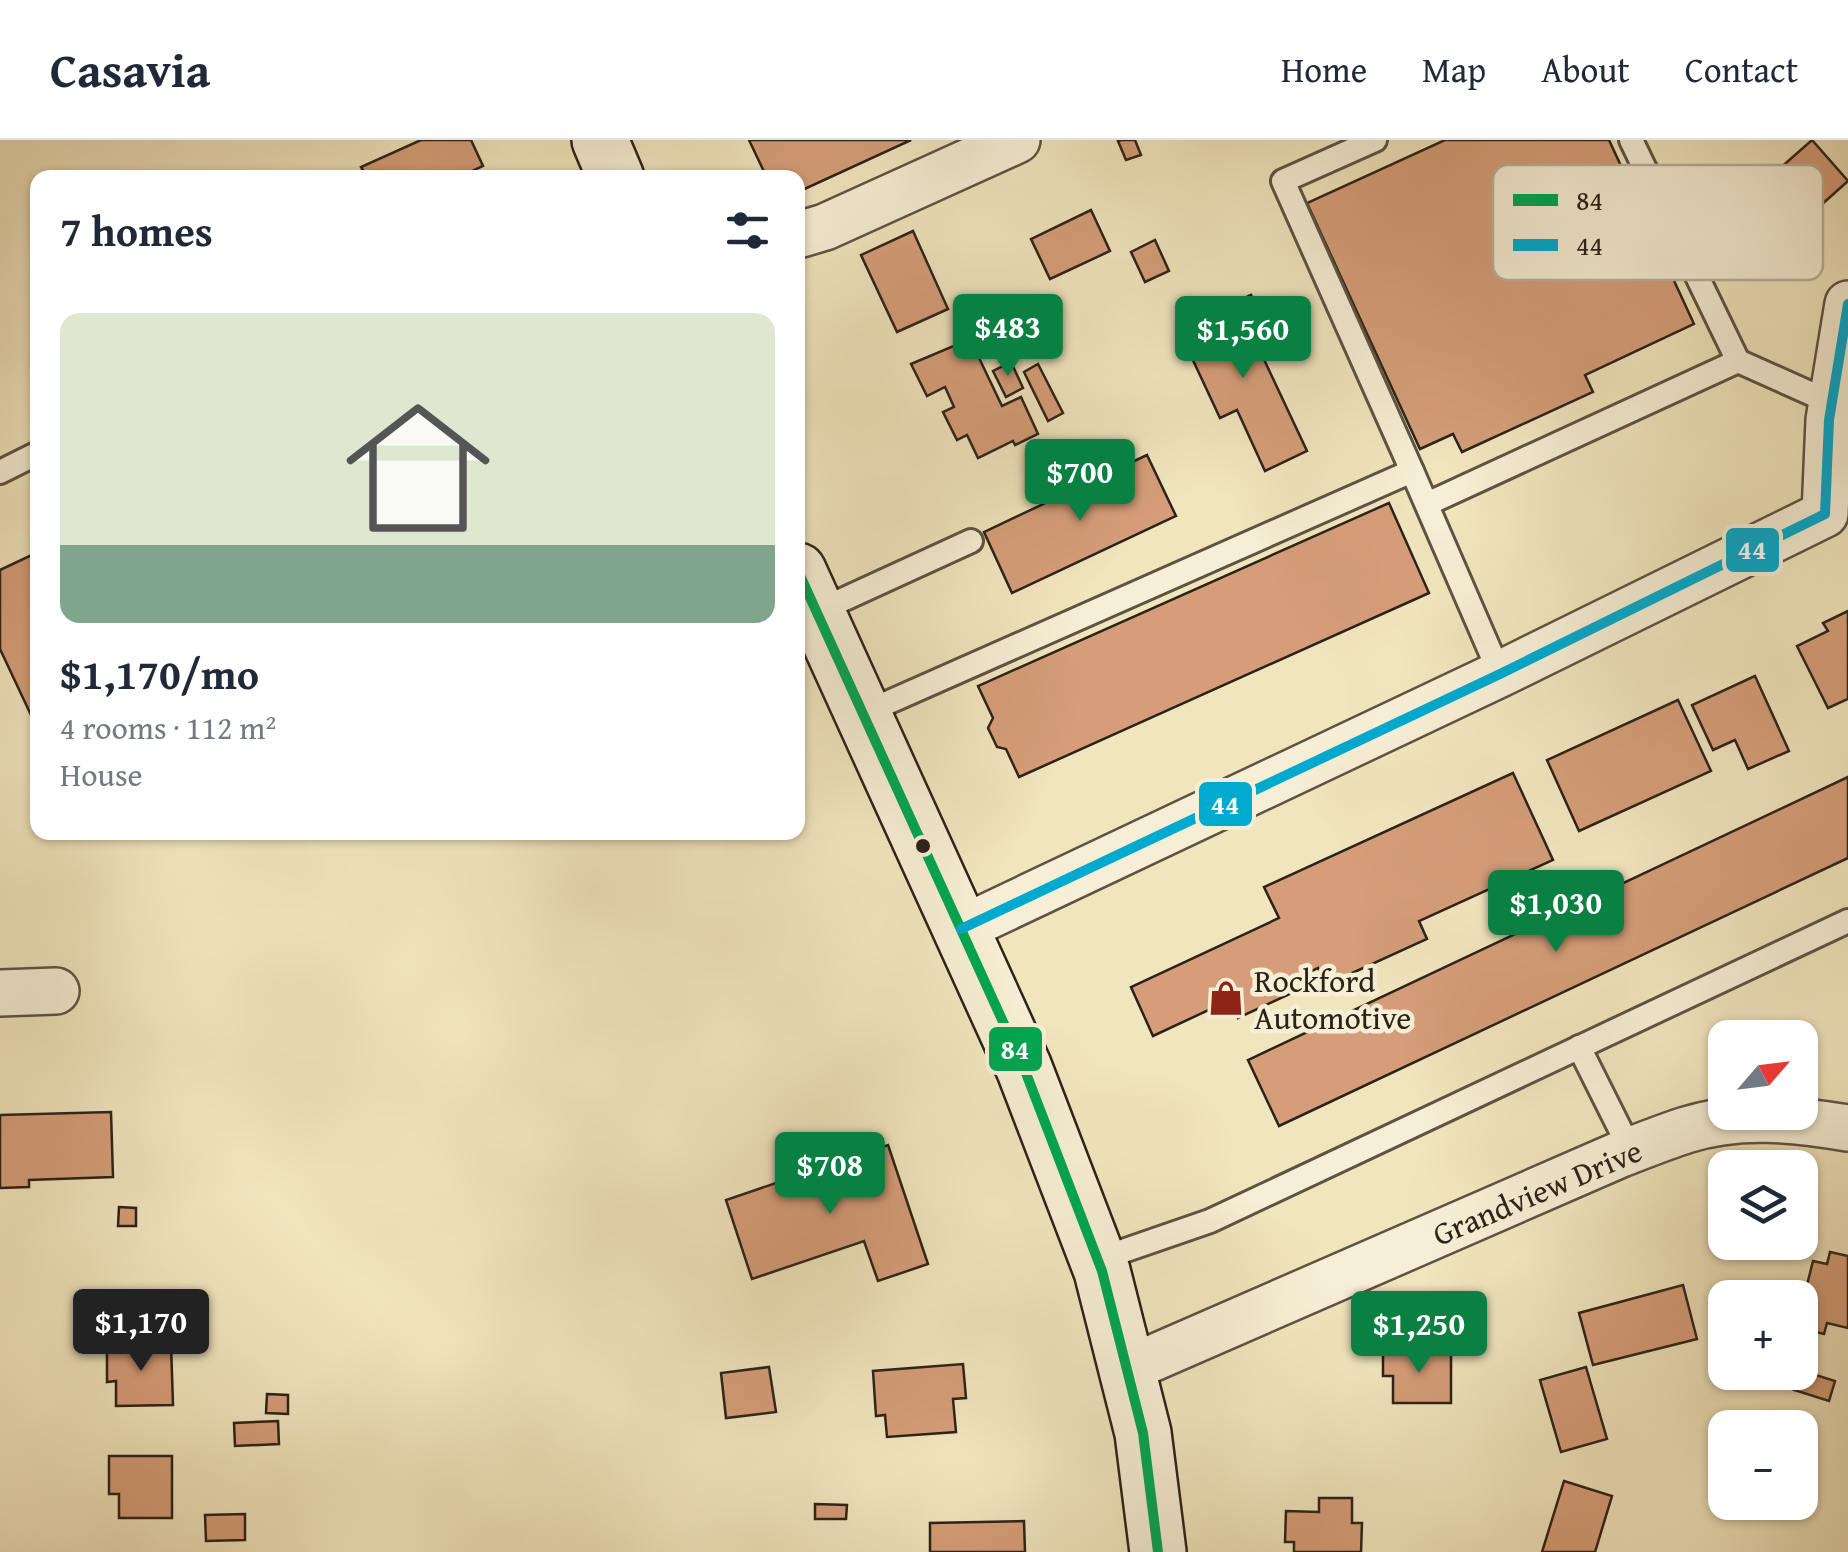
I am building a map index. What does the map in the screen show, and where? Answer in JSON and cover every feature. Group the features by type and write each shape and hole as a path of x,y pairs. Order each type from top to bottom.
{"main road":[{"path":"600,140 613,170"},
{"path":"807,592 1024,1068 1097,1260 1143,1433 1158,1552"}],"street":[{"path":"805,233 1017,140"},
{"path":"962,928 1837,512 1829,420 1848,304"},
{"path":"0,993 56,992"},
{"name":"Grandview Drive","path":"1128,1369 1631,1150 1688,1129 1758,1119 1848,1128"}],"lane":[{"path":"1374,140 1283,181 1500,674"},
{"path":"1631,140 1643,165"},
{"path":"1699,280 1738,361 1832,402"},
{"path":"1427,504 1738,361"},
{"path":"0,472 30,457"},
{"path":"862,714 1412,471"},
{"path":"807,592 971,541"},
{"path":"1097,1260 1210,1221 1848,921"},
{"path":"1579,1047 1631,1150"}],"building":[{"path":"421,140 471,140 483,166 474,170 361,167"},
{"path":"749,140 911,140 805,189 805,170 763,170"},
{"path":"1135,140 1141,155 1126,160 1118,141"},
{"path":"1445,140 1609,140 1621,165 1493,165 1493,280 1674,280 1694,324 1585,375 1593,392 1462,452 1453,434 1420,449 1307,203"},
{"path":"1812,140 1848,181 1823,203 1823,165 1784,165"},
{"path":"1091,210 1110,251 1050,279 1031,239"},
{"path":"913,231 948,309 897,332 861,255"},
{"path":"1155,240 1169,271 1145,282 1131,252"},
{"path":"1251,295 1259,311 1244,317 1307,451 1265,471 1237,410 1220,418 1178,328"},
{"path":"970,339 1002,406 1021,397 1038,434 978,458 967,435 957,440 943,412 954,407 945,387 927,396 911,364"},
{"path":"1011,362 1023,388 1006,397 993,371"},
{"path":"1038,364 1063,413 1048,421 1024,372"},
{"path":"1147,455 1176,516 1012,593 984,532"},
{"path":"1389,503 1429,593 1019,777 1006,749 997,747 988,728 993,718 978,686"},
{"path":"30,556 30,713 0,649 0,570"},
{"path":"1848,611 1848,699 1828,708 1797,646 1828,631 1823,623"},
{"path":"1755,676 1789,751 1748,769 1735,740 1713,750 1692,705"},
{"path":"1678,700 1711,771 1579,831 1547,760"},
{"path":"1513,773 1553,860 1419,921 1427,939 1326,985 1318,968 1302,976 1307,986 1238,1018 1230,1000 1153,1036 1131,987 1279,918 1264,887"},
{"path":"1848,777 1848,858 1279,1126 1248,1060"},
{"path":"111,1112 113,1177 29,1180 29,1187 0,1188 0,1115"},
{"path":"888,1145 928,1264 878,1281 864,1241 752,1279 726,1200"},
{"path":"119,1207 136,1208 136,1226 118,1226"},
{"path":"1830,1252 1848,1256 1848,1328 1827,1323 1824,1334 1818,1332 1818,1280 1808,1280 1813,1261 1827,1264"},
{"path":"1683,1285 1697,1339 1593,1365 1579,1313"},
{"path":"107,1344 171,1344 173,1405 116,1406 116,1381 107,1382"},
{"path":"1383,1352 1451,1352 1451,1403 1393,1403 1393,1376 1383,1376"},
{"path":"963,1364 966,1398 953,1399 956,1432 887,1437 885,1415 876,1416 873,1371"},
{"path":"769,1367 776,1412 726,1418 721,1373"},
{"path":"1586,1367 1607,1439 1561,1452 1540,1380"},
{"path":"1818,1376 1835,1381 1829,1401 1794,1390 1818,1390"},
{"path":"267,1394 288,1395 288,1414 266,1413"},
{"path":"278,1421 279,1444 235,1446 234,1423"},
{"path":"109,1456 172,1456 172,1518 119,1518 119,1494 109,1494"},
{"path":"1564,1481 1612,1496 1595,1552 1542,1552"},
{"path":"1319,1498 1352,1498 1352,1523 1362,1523 1361,1552 1294,1552 1294,1542 1285,1542 1286,1511 1319,1512"},
{"path":"815,1504 847,1505 846,1519 815,1519"},
{"path":"245,1514 245,1540 206,1541 205,1515"},
{"path":"1024,1521 1025,1552 930,1552 930,1523"}],"transit line":[{"name":"44","path":"961,929 1500,674 1825,514 1829,420 1848,304"},
{"name":"84","path":"805,586 1024,1068 1102,1271 1143,1433 1158,1552"}],"place":[{"name":"Rockford Automotive","path":"1226,998"}]}
